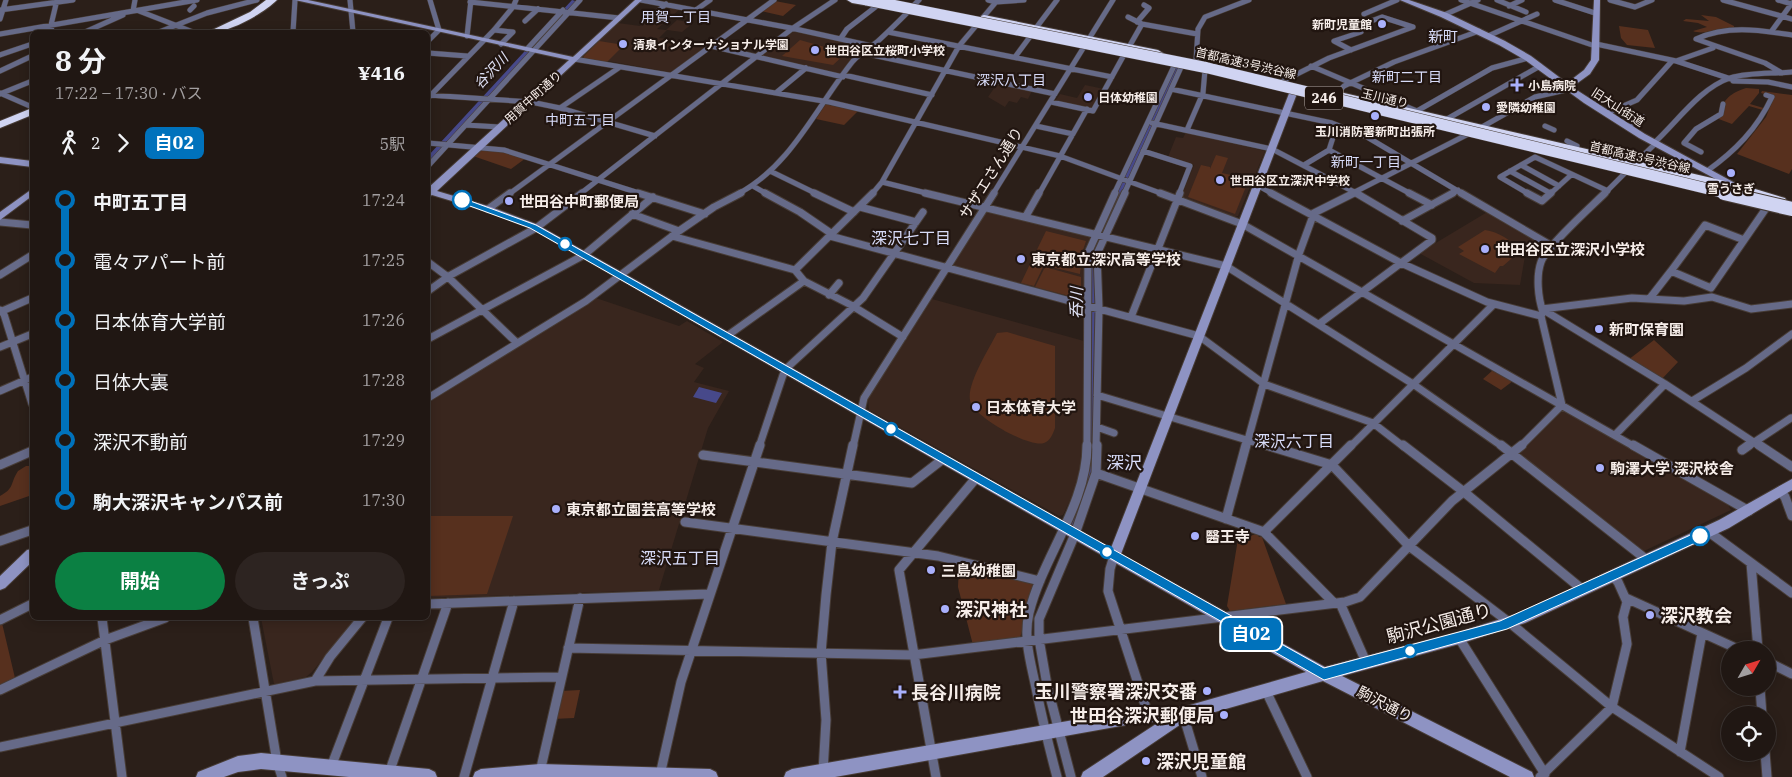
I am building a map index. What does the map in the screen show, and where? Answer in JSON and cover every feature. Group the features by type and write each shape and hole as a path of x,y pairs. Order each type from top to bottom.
{"highway":[{"path":"209,30 234,19 264,0"},
{"path":"218,30 245,18 272,0"},
{"name":"玉川通り","path":"852,0 914,5"},
{"name":"首都高速3号渋谷線","path":"867,0 1208,68 1792,207"},
{"name":"玉川通り","path":"890,0 1127,50 1196,61 1447,119 1477,130"},
{"name":"首都高速3号渋谷線","path":"879,2 1202,64 1792,207"},
{"name":"玉川通り","path":"1127,50 1294,91 1477,130 1631,167 1769,204 1792,207"},
{"path":"0,122 30,110"},
{"path":"0,125 30,110"},
{"name":"玉川通り","path":"1631,167 1724,182 1792,207"}],"street":[{"path":"0,19 6,0"},
{"path":"2,10 73,0"},
{"path":"134,11 135,0"},
{"path":"0,34 197,0"},
{"path":"165,30 208,13 257,0"},
{"path":"293,30 296,0 574,59 777,92 1060,156 1242,224 1748,511"},
{"path":"350,0 353,30"},
{"path":"430,0 438,30"},
{"path":"430,94 494,30 513,7 516,0"},
{"path":"430,163 444,145 466,125 573,0"},
{"path":"530,50 580,0"},
{"path":"640,0 748,19 872,46"},
{"name":"用賀中町通り","path":"430,191 640,0"},
{"path":"696,10 710,0"},
{"path":"488,209 774,0"},
{"path":"430,290 448,277 536,228 793,28 835,0"},
{"path":"988,0 1024,0"},
{"path":"1014,57 1057,0"},
{"name":"サザエさん通り","path":"823,775 826,720 821,653 832,542 864,398 904,337 1113,0"},
{"path":"1196,61 1197,34 1205,18 1249,0"},
{"path":"1364,14 1397,0"},
{"name":"旧大山街道","path":"1404,0 1479,31 1528,58 1568,88 1628,127 1724,182"},
{"path":"1461,0 1596,46 1608,46 1674,61 1730,79 1746,88"},
{"path":"1444,15 1478,0"},
{"path":"1497,0 1526,12"},
{"path":"1496,12 1522,0"},
{"path":"1556,0 1595,13"},
{"path":"1226,519 1298,256 1313,214 1477,130 1535,97 1568,88 1591,67 1595,60 1595,13 1597,0"},
{"path":"1610,0 1635,8 1652,0"},
{"path":"1723,0 1792,19"},
{"path":"1771,32 1792,3 1778,0"},
{"path":"467,36 471,1 619,18"},
{"path":"795,270 860,207 882,182 959,46 997,1"},
{"path":"52,30 56,2"},
{"path":"841,38 847,29 879,2"},
{"path":"657,12 666,4"},
{"path":"430,397 586,301 679,231 753,186 770,172 810,124 854,60 888,32 914,5"},
{"path":"1051,102 1093,111 1149,8 1144,5"},
{"path":"526,21 538,9"},
{"path":"90,30 134,11 188,30"},
{"path":"1488,36 1537,14"},
{"path":"1128,17 1140,23 1197,34"},
{"path":"1283,81 1311,66 1413,27 1382,17 1377,18 1355,27 1361,32 1334,41 1351,50"},
{"path":"1788,73 1696,39 1705,34 1729,28 1792,36"},
{"path":"430,39 438,30"},
{"path":"494,30 513,32 501,44"},
{"path":"1336,94 1351,83 1394,62 1479,31"},
{"path":"888,32 1112,77"},
{"path":"0,55 30,45"},
{"path":"711,46 932,95"},
{"path":"1607,113 1622,108 1640,97 1674,61 1713,48"},
{"path":"430,53 468,56"},
{"path":"863,53 1056,94"},
{"path":"0,71 30,57"},
{"path":"1311,66 1418,112 1492,68 1528,58"},
{"path":"1125,179 1143,151 1152,123 1171,89 1179,64"},
{"path":"1057,777 1046,685 1038,639 1039,619 1069,531 1086,463 1093,307 1100,234 1179,64"},
{"path":"1447,119 1540,66"},
{"path":"560,108 620,67"},
{"path":"777,92 806,68"},
{"path":"1187,130 1202,95 1206,76 1205,70"},
{"path":"1562,405 1538,298 1537,288 1540,261 1552,246 1701,97 1723,81 1730,79 1788,73"},
{"path":"0,94 30,82"},
{"path":"1737,82 1768,82 1792,87"},
{"path":"1171,89 1338,125 1375,142 1552,246"},
{"path":"1148,714 1108,591 1110,569 1294,91"},
{"path":"0,94 30,108"},
{"path":"1707,171 1732,154 1764,116 1772,97 1766,95"},
{"path":"430,96 528,102 560,108 655,136"},
{"path":"1701,152 1684,143 1696,129 1721,114 1723,104"},
{"path":"1026,216 1087,109"},
{"path":"1628,127 1643,117"},
{"path":"1152,123 1272,149 1356,192 1432,238 1432,240 1319,324"},
{"path":"466,125 499,128"},
{"path":"1304,165 1329,150 1338,125"},
{"path":"1036,126 1073,134"},
{"path":"1545,126 1554,130"},
{"path":"1566,141 1577,146"},
{"path":"430,143 504,150 705,214"},
{"path":"1329,150 1432,205"},
{"path":"1131,317 1190,166 1143,151"},
{"path":"1571,174 1542,201 1500,177 1535,157 1608,191"},
{"path":"0,160 30,164"},
{"path":"1522,165 1559,186"},
{"path":"1510,171 1550,193"},
{"path":"770,172 854,212"},
{"path":"882,182 1226,266 1413,384 1514,454 1647,560"},
{"path":"1258,185 1401,263 1493,305 1541,312 1632,298 1684,301 1712,297 1751,309 1792,304"},
{"path":"753,186 800,212 831,235 1199,336 1264,384 1373,423 1464,492 1584,590"},
{"path":"1671,271 1712,288 1769,204 1737,188"},
{"path":"1402,221 1458,190"},
{"name":"駒沢通り","path":"430,192 488,209 536,228 1221,617 1324,674 1526,777"},
{"path":"0,217 30,194"},
{"path":"430,338 584,255 653,197"},
{"path":"860,207 916,222"},
{"path":"660,776 681,682 709,594 786,370 863,298 896,254 923,212"},
{"path":"632,214 679,231"},
{"path":"0,222 30,225"},
{"path":"1650,298 1705,225 1744,240"},
{"path":"672,236 795,270 804,281 904,337"},
{"path":"0,274 30,256"},
{"path":"430,264 448,277 517,344"},
{"path":"727,336 804,281"},
{"path":"829,295 839,283"},
{"path":"30,299 1,311 30,398"},
{"path":"1264,532 1493,305"},
{"path":"1071,777 1052,731 1026,641 1029,614 1040,581 1069,531 1096,473 1097,395 1093,307"},
{"path":"1541,312 1665,384 1792,467"},
{"path":"1692,402 1746,368 1792,334"},
{"path":"0,347 12,340 30,335"},
{"path":"0,391 30,378"},
{"path":"1615,435 1665,384"},
{"path":"1097,395 1332,465 1409,546 1510,623 1612,707 1719,777"},
{"path":"568,648 913,655 1337,603 1360,597 1365,593 1452,501 1514,454 1562,405"},
{"path":"1742,450 1791,418"},
{"path":"1097,427 1114,432"},
{"path":"0,466 30,452"},
{"path":"703,455 847,476 912,483 943,460"},
{"path":"1096,473 1264,532 1337,603 1366,662"},
{"path":"936,777 899,570 976,478"},
{"name":"駒沢公園通り","path":"1089,777 1183,714 1510,623 1709,532 1792,484"},
{"path":"1780,491 1785,497 1792,516"},
{"path":"685,522 938,556 1040,581"},
{"path":"0,541 30,531"},
{"path":"1709,532 1792,593"},
{"path":"0,584 30,556"},
{"path":"1751,563 1757,641"},
{"path":"1459,638 1542,775 1612,707 1627,644 1623,617 1627,602 1618,582 1613,576"},
{"path":"430,604 709,594"},
{"path":"540,772 560,677 580,598"},
{"path":"1626,598 1721,642"},
{"path":"464,777 514,601"},
{"path":"389,773 448,603"},
{"path":"0,620 30,605"},
{"path":"102,620 122,777"},
{"path":"0,690 105,640 160,620"},
{"path":"253,620 277,762 282,777"},
{"path":"315,681 330,656 360,620"},
{"path":"331,767 387,620"},
{"path":"1680,752 1702,633"},
{"path":"1776,666 1792,674"},
{"path":"0,747 315,681 560,677"},
{"path":"1266,691 1307,777"},
{"path":"792,777 823,775 931,752 1148,714 1183,714 1202,777"},
{"path":"1766,761 1768,777"},
{"path":"204,777 244,763 277,762 429,777"},
{"path":"481,777 540,772 710,777"}],"shaded area":[{"path":"775,1 796,5 783,16 761,11"},
{"name":"清泉インターナショナル学園","path":"672,7 680,9 657,29 666,30 677,20 693,23 682,32 667,30 659,38 709,44 674,72 580,56 618,23 640,26 652,16 660,18"},
{"path":"1701,15 1716,17 1734,26 1734,28 1698,32 1693,31 1707,27 1698,23 1683,21 1686,19 1709,21"},
{"path":"1619,26 1648,30 1655,48 1627,45 1621,38"},
{"name":"世田谷区立桜町小学校","path":"794,30 867,47 840,75 760,56"},
{"path":"800,40 846,53 833,65 782,56"},
{"path":"599,41 624,45 607,62 584,58"},
{"path":"1175,67 1179,68 1129,176 1125,175"},
{"path":"997,84 1032,91 1028,99 1021,97 1017,103 1009,101 1005,107 988,97"},
{"path":"1085,85 1104,89 1093,109 1055,101 1060,94 1077,98"},
{"path":"1746,88 1759,89 1759,93 1750,104 1767,109 1766,111 1749,106 1732,124 1716,118 1730,96"},
{"path":"1762,91 1792,95 1792,169 1789,174 1737,154 1766,117 1774,97 1761,93"},
{"path":"825,105 858,111 844,125 816,119"},
{"name":"世田谷区立深沢中学校","path":"1186,132 1265,151 1238,216 1233,217 1181,196 1194,165 1168,157 1176,137 1183,138"},
{"path":"480,149 504,151 526,158 511,169 473,156"},
{"path":"1216,155 1228,158 1222,173 1249,179 1235,214 1188,197 1201,165 1210,167 1210,169"},
{"path":"1121,182 1126,183 1094,255 1095,438 1093,473 1078,518 1072,516 1083,489 1090,253"},
{"name":"東京都立深沢高等学校","path":"988,208 1091,235 1085,253 1084,300 954,267 953,265"},
{"name":"世田谷区立深沢小学校","path":"1489,211 1549,246 1539,259 1525,256 1520,285 1474,283 1419,253"},
{"path":"1485,230 1505,237 1519,252 1503,266 1500,266 1495,273 1459,254 1464,251 1458,247"},
{"path":"1046,231 1086,241 1082,253 1080,274 1031,262"},
{"path":"1030,264 1043,267 1034,286 1021,283"},
{"path":"1045,267 1081,277 1081,299 1035,287"},
{"name":"東京都立園芸高等学校","path":"596,298 679,326 687,321 723,342 695,364 704,368 694,382 729,391 708,428 659,590 430,598 430,402"},
{"name":"日本体育大学","path":"932,299 1084,341 1083,463 1081,478 1063,515 1059,516 869,410 868,399"},
{"path":"1007,332 1055,346 1055,428 1050,439 1044,443 1026,441 1002,429 980,414 973,407 970,400 975,376 997,333"},
{"path":"1654,340 1678,362 1661,380 1628,360"},
{"path":"1493,370 1513,381 1501,390 1483,379"},
{"path":"699,387 722,393 716,403 693,397"},
{"name":"駒澤大学 深沢校舎","path":"1563,409 1728,505 1731,510 1644,551 1638,549 1517,454"},
{"path":"26,466 30,466 30,496 0,506 0,496 10,488 18,471"},
{"path":"430,516 513,516 487,594 430,596"},
{"path":"1257,534 1259,537 1262,537 1286,604 1230,611 1227,606 1238,539"},
{"path":"959,565 1035,585 1020,638 973,645 958,587"},
{"path":"261,620 355,620 306,677 274,684"},
{"path":"2,623 15,678 0,685 0,624"},
{"path":"580,690 574,718 553,719 561,691"}],"waterway":[{"name":"谷沢川","path":"430,159 575,2"},
{"name":"呑川","path":"1073,521 1086,491 1091,466 1093,433 1093,255 1177,70"}],"bus line":[{"name":"自02","path":"462,200 533,226 873,418 943,460 1324,674 1502,626 1700,536"}],"place":[{"name":"新町児童館","path":"1382,24"},
{"name":"清泉インターナショナル学園","path":"623,44"},
{"name":"世田谷区立桜町小学校","path":"815,50"},
{"name":"小島病院","path":"1517,85"},
{"name":"日体幼稚園","path":"1088,97"},
{"name":"愛隣幼稚園","path":"1486,107"},
{"name":"玉川消防署新町出張所","path":"1375,116"},
{"name":"雪うさぎ","path":"1731,173"},
{"name":"世田谷区立深沢中学校","path":"1220,180"},
{"name":"世田谷中町郵便局","path":"509,201"},
{"name":"世田谷区立深沢小学校","path":"1485,249"},
{"name":"東京都立深沢高等学校","path":"1021,259"},
{"name":"新町保育園","path":"1599,329"},
{"name":"日本体育大学","path":"976,407"},
{"name":"駒澤大学 深沢校舎","path":"1600,468"},
{"name":"東京都立園芸高等学校","path":"556,509"},
{"name":"醫王寺","path":"1195,536"},
{"name":"三島幼稚園","path":"931,570"},
{"name":"深沢神社","path":"945,609"},
{"name":"深沢教会","path":"1650,615"},
{"name":"玉川警察署深沢交番","path":"1207,691"},
{"name":"長谷川病院","path":"900,692"},
{"name":"世田谷深沢郵便局","path":"1224,715"},
{"name":"深沢児童館","path":"1146,761"}],"district":[{"name":"用賀一丁目","path":"676,17"},
{"name":"新町","path":"1443,36"},
{"name":"新町二丁目","path":"1407,77"},
{"name":"深沢八丁目","path":"1011,80"},
{"name":"中町五丁目","path":"580,120"},
{"name":"新町一丁目","path":"1366,162"},
{"name":"深沢七丁目","path":"911,238"},
{"name":"深沢六丁目","path":"1294,441"},
{"name":"深沢","path":"1124,462"},
{"name":"深沢五丁目","path":"680,558"}]}
